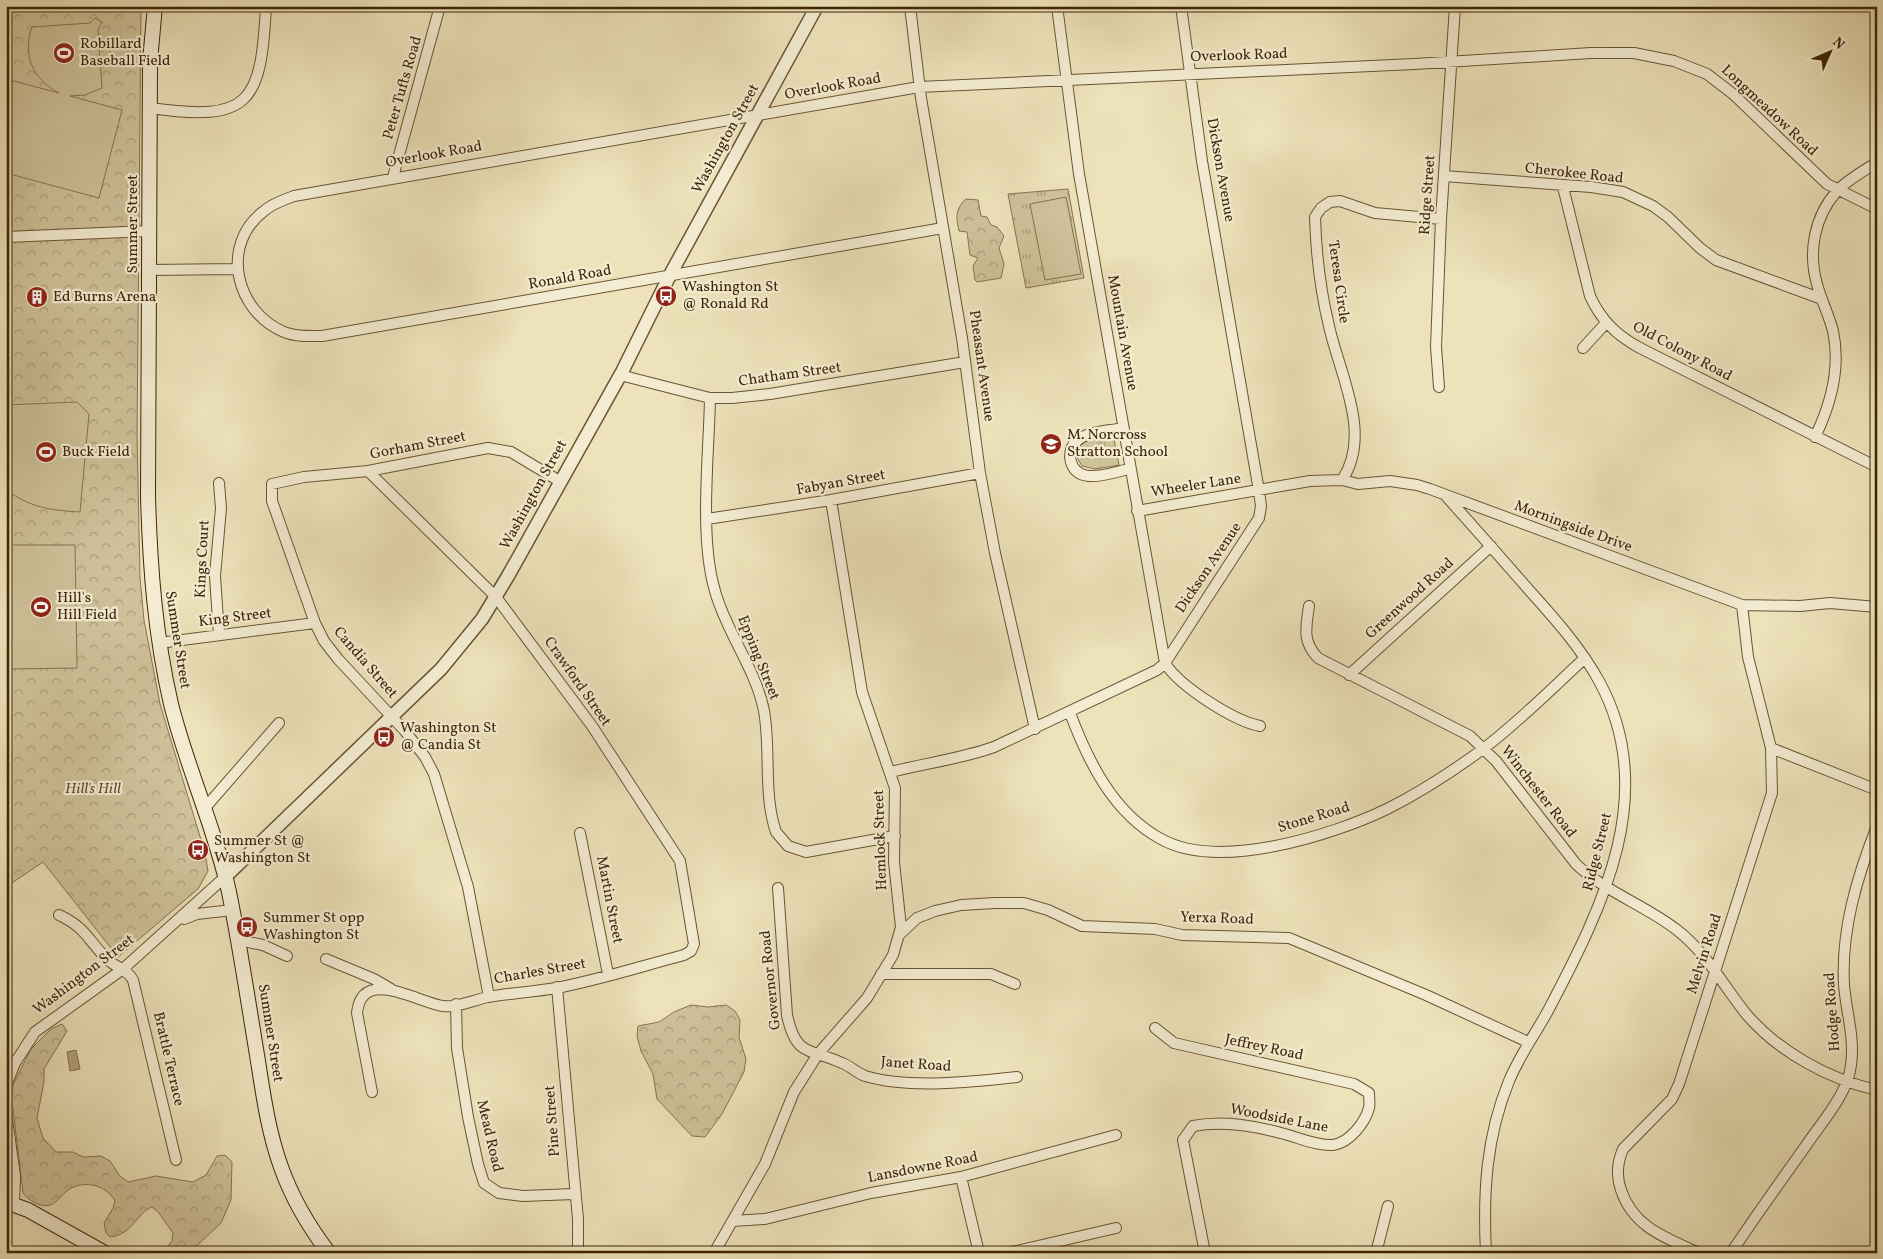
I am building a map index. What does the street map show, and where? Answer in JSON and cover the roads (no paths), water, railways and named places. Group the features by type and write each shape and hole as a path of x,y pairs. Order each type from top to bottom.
{"main road":[{"name":"Summer Street","path":"155,6 150,62 148,270 149,541 152,595 159,643 175,718 225,877 238,940 266,1109 277,1153 300,1210 329,1253"},
{"path":"10,1203 105,1253"}],"street":[{"path":"150,108 202,114 234,108 249,94 258,75 263,52 266,6"},
{"name":"Peter Tufts Road","path":"393,177 440,6"},
{"name":"Washington Street","path":"6,1086 15,1062 36,1032 123,969 176,922 392,717 456,652 496,597 561,482 620,375 670,276 817,6"},
{"name":"Pheasant Avenue","path":"910,6 919,87 965,362 980,473 995,553 1035,729"},
{"name":"Mountain Avenue","path":"1057,6 1079,174 1165,663"},
{"name":"Dickson Avenue","path":"892,772 935,761 976,754 1035,729 1146,677 1165,663 1254,530 1259,518 1261,506 1259,491 1202,161 1181,6"},
{"name":"Ridge Street","path":"1439,386 1436,347 1441,219 1455,6"},
{"name":"Longmeadow Road","path":"1452,62 1591,52 1634,53 1674,61 1707,74 1733,94 1809,169 1838,190 1877,209"},
{"name":"Overlook Road","path":"237,269 239,253 252,223 263,211 276,202 294,196 393,177 919,87 1452,62"},
{"path":"1815,438 1832,394 1836,370 1833,331 1813,270 1814,238 1826,205 1838,190 1877,162"},
{"name":"Cherokee Road","path":"1444,176 1563,187 1607,189 1638,198 1668,217 1700,248 1716,260 1822,299"},
{"name":"Old Colony Road","path":"1563,187 1590,296 1606,323 1622,339 1815,438 1877,467"},
{"name":"Teresa Circle","path":"1342,480 1352,460 1354,432 1350,399 1325,309 1315,217 1321,208 1330,202 1340,201 1375,213 1441,219"},
{"name":"Ronald Road","path":"237,269 240,285 255,311 270,325 286,333 303,336 322,336 943,228"},
{"path":"6,237 149,232"},
{"path":"148,270 237,269"},
{"path":"1583,348 1606,323"},
{"name":"Chatham Street","path":"620,375 710,398 761,396 965,362"},
{"name":"Epping Street","path":"710,398 707,519 709,562 716,594 762,703 773,814 778,836 792,848 806,852 895,836"},
{"path":"1123,428 1085,435 1076,441 1070,450 1071,460 1078,473 1089,478 1130,469"},
{"name":"Gorham Street","path":"272,484 304,477 368,471 488,448 511,452 561,482"},
{"name":"Crawford Street","path":"368,471 496,597 592,726 676,855 683,873 693,940 692,950"},
{"name":"Fabyan Street","path":"707,519 831,500 980,473"},
{"name":"Morningside Drive","path":"1259,491 1310,481 1342,480 1358,484 1404,482 1445,495 1742,605 1800,606 1830,603 1877,607"},
{"name":"Kings Court","path":"219,484 221,508 215,576 219,635"},
{"name":"Candia Street","path":"272,484 272,501 315,623 330,650 392,717 425,757 440,787 468,887 489,997"},
{"name":"Wheeler Lane","path":"1137,511 1259,491"},
{"name":"Ridge Street","path":"1445,495 1555,620 1585,658 1611,705 1620,730 1624,752 1626,800 1607,888 1549,1009 1528,1042 1509,1081 1491,1140 1485,1182 1486,1253"},
{"name":"Hemlock Street","path":"714,1253 765,1164 794,1092 818,1054 867,998 893,955 901,927 894,862 895,788 892,772 869,716 862,692 831,500"},
{"name":"Greenwood Road","path":"1349,675 1491,546"},
{"name":"Melvin Road","path":"1699,1253 1641,1224 1631,1213 1624,1200 1618,1172 1619,1159 1627,1144 1672,1099 1770,800 1773,772 1771,748 1748,657 1742,605"},
{"name":"Winchester Road","path":"1309,606 1306,630 1308,647 1318,658 1454,726 1484,748 1509,776 1576,864 1588,876 1633,901 1678,931 1703,955 1747,1014 1764,1032 1799,1057 1847,1080 1877,1090"},
{"name":"King Street","path":"159,643 315,623"},
{"name":"Stone Road","path":"1070,713 1082,747 1094,769 1125,811 1161,839 1191,850 1215,853 1238,852 1279,845 1336,829 1386,810 1430,785 1484,748 1585,658"},
{"path":"1165,663 1171,674 1227,713 1247,724 1260,726"},
{"path":"204,808 279,724"},
{"path":"1771,748 1877,790"},
{"name":"Hodge Road","path":"1731,1253 1832,1107 1847,1080 1852,1066 1852,1049 1844,985 1846,940 1854,895 1877,826"},
{"name":"Martin Street","path":"580,833 608,974"},
{"name":"Governor Road","path":"778,888 787,1015 791,1034 801,1048 818,1054"},
{"name":"Yerxa Road","path":"898,936 917,918 935,912 962,905 1024,903 1048,910 1082,926 1155,929 1182,935 1289,938 1426,995 1528,1042"},
{"name":"Washington Street","path":"176,922 197,914 232,910"},
{"path":"59,915 79,926 108,959 123,969"},
{"path":"238,940 263,946 287,956"},
{"name":"Charles Street","path":"392,990 444,1006 557,987 684,955 692,950"},
{"path":"326,959 374,979 392,990"},
{"name":"Brattle Terrace","path":"123,969 134,984 176,1160"},
{"path":"882,974 991,974 1015,984"},
{"name":"Pine Street","path":"557,987 574,1194 578,1219 578,1253"},
{"path":"372,1092 358,1022 358,1006 362,998 370,992 392,990"},
{"name":"Mead Road","path":"456,1004 457,1048 476,1155 484,1183 499,1193 523,1196 574,1194"},
{"name":"Jeffrey Road","path":"1155,1028 1174,1043 1354,1084 1369,1093"},
{"name":"Janet Road","path":"818,1054 842,1063 864,1075 892,1081 965,1083 1017,1077"},
{"name":"Woodside Lane","path":"1205,1253 1183,1140 1193,1126 1211,1123 1243,1125 1316,1143 1334,1145 1348,1140 1360,1123 1369,1108 1369,1093"},
{"path":"6,1112 16,1176 10,1203"},
{"name":"Lansdowne Road","path":"733,1221 765,1219 871,1193 962,1177 1116,1135"},
{"path":"962,1177 979,1253"},
{"path":"1376,1253 1388,1206"},
{"path":"1008,1253 1116,1228"}],"place":[{"name":"Robillard Baseball Field","path":"64,53"},
{"name":"Washington St @ Ronald Rd","path":"666,296"},
{"name":"Ed Burns Arena","path":"37,297"},
{"name":"M. Norcross Stratton School","path":"1051,444"},
{"name":"Buck Field","path":"46,452"},
{"name":"Hill's Hill Field","path":"41,607"},
{"name":"Washington St @ Candia St","path":"384,737"},
{"name":"Summer St @ Washington St","path":"198,850"},
{"name":"Summer St opp Washington St","path":"247,927"}],"park label":[{"name":"Hill's Hill","path":"93,789"}]}
